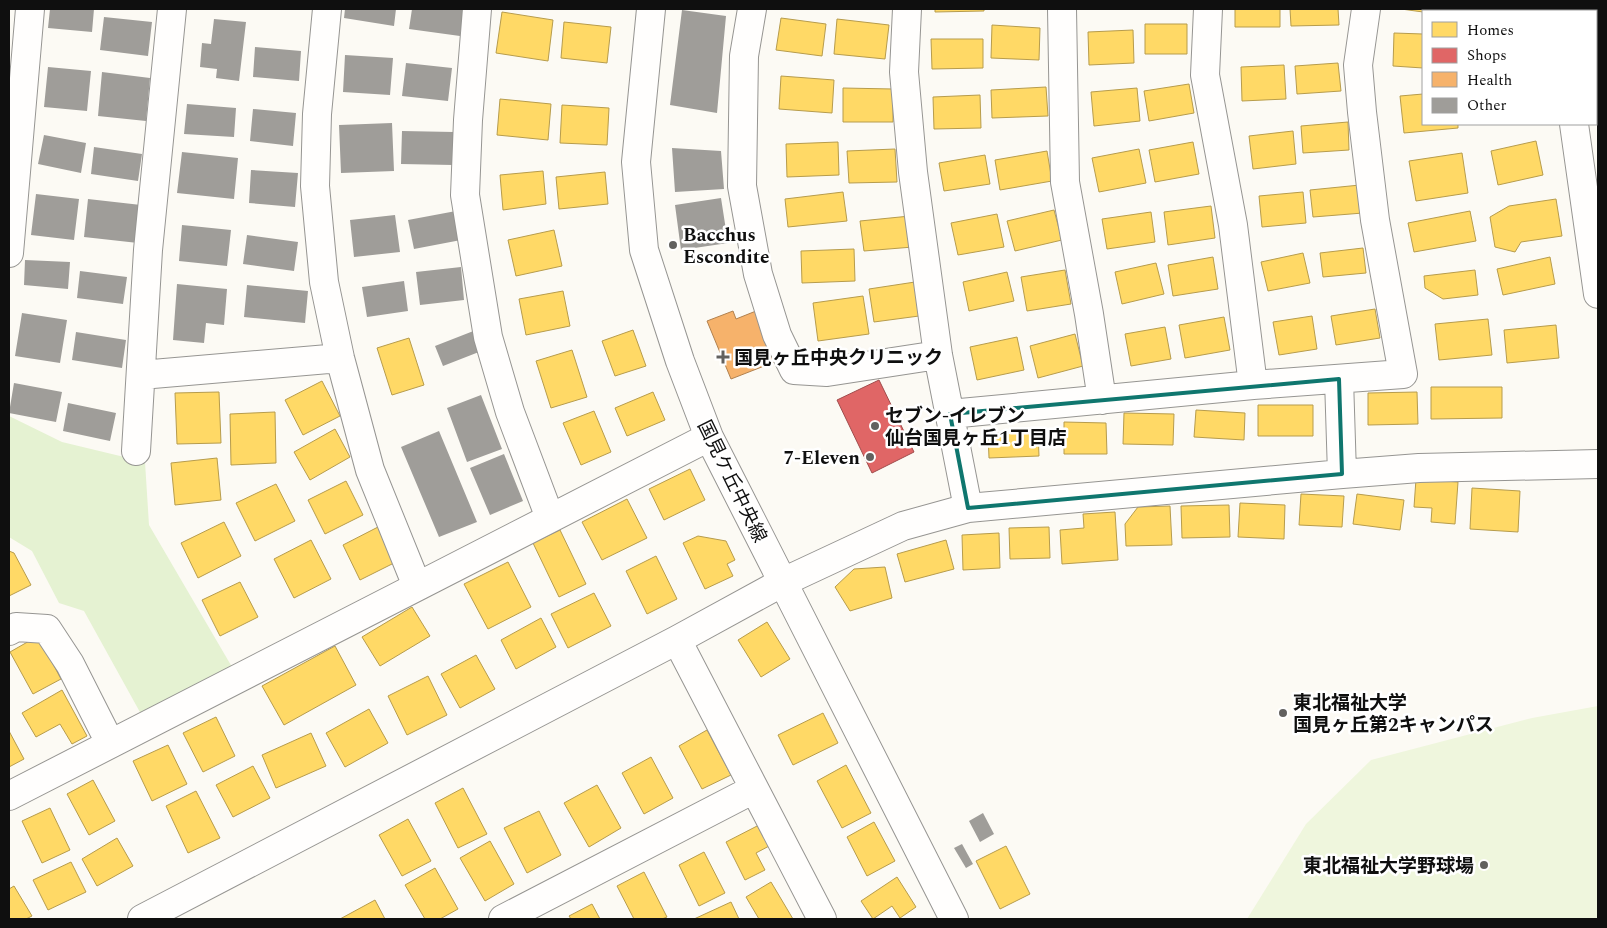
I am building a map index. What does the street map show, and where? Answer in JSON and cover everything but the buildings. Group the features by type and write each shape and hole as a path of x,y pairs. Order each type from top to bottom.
{"street":[{"path":"9,253 30,9"},
{"path":"136,451 148,250 172,9"},
{"path":"327,9 317,114 315,186 324,282 340,358 370,470 416,586"},
{"path":"477,9 468,120 465,195 488,337 510,412 550,518"},
{"name":"国見ケ丘中央線","path":"651,9 636,162 644,250 680,362 709,437 954,919"},
{"path":"752,9 744,56 742,186 758,274 777,335 794,370 827,372 938,355"},
{"path":"907,9 904,72 913,172 938,355 968,508"},
{"path":"1062,9 1065,182 1089,314 1102,400"},
{"path":"1208,9 1205,75 1233,225 1253,385"},
{"path":"950,414 1253,385 1403,374 1375,220 1362,112 1358,65 1366,9"},
{"path":"1574,125 1598,294"},
{"path":"141,375 340,358"},
{"path":"1339,378 1342,474"},
{"path":"9,796 709,437"},
{"path":"142,919 173,912 783,582 903,526 968,508 1342,474 1419,468 1598,464"},
{"path":"9,631 16,627 47,629 70,664 110,743"},
{"path":"677,640 822,919"},
{"path":"503,919 754,789"}],"highlighted area":[{"path":"1339,379 1342,474 968,508 950,414"}],"green space":[{"path":"9,416 62,442 145,462 149,525 232,667 141,714 84,611 59,603 32,551 9,537"},
{"path":"1598,706 1598,919 1247,919 1306,824 1371,760 1532,718"}],"place":[{"name":"Bacchus Escondite","path":"673,245"},
{"name":"国見ヶ丘中央クリニック","path":"723,357"},
{"name":"セブン-イレブン 仙台国見ヶ丘1丁目店","path":"875,426"},
{"name":"7-Eleven","path":"870,457"},
{"name":"東北福祉大学 国見ヶ丘第2キャンパス","path":"1283,713"},
{"name":"東北福祉大学野球場","path":"1484,865"}]}
